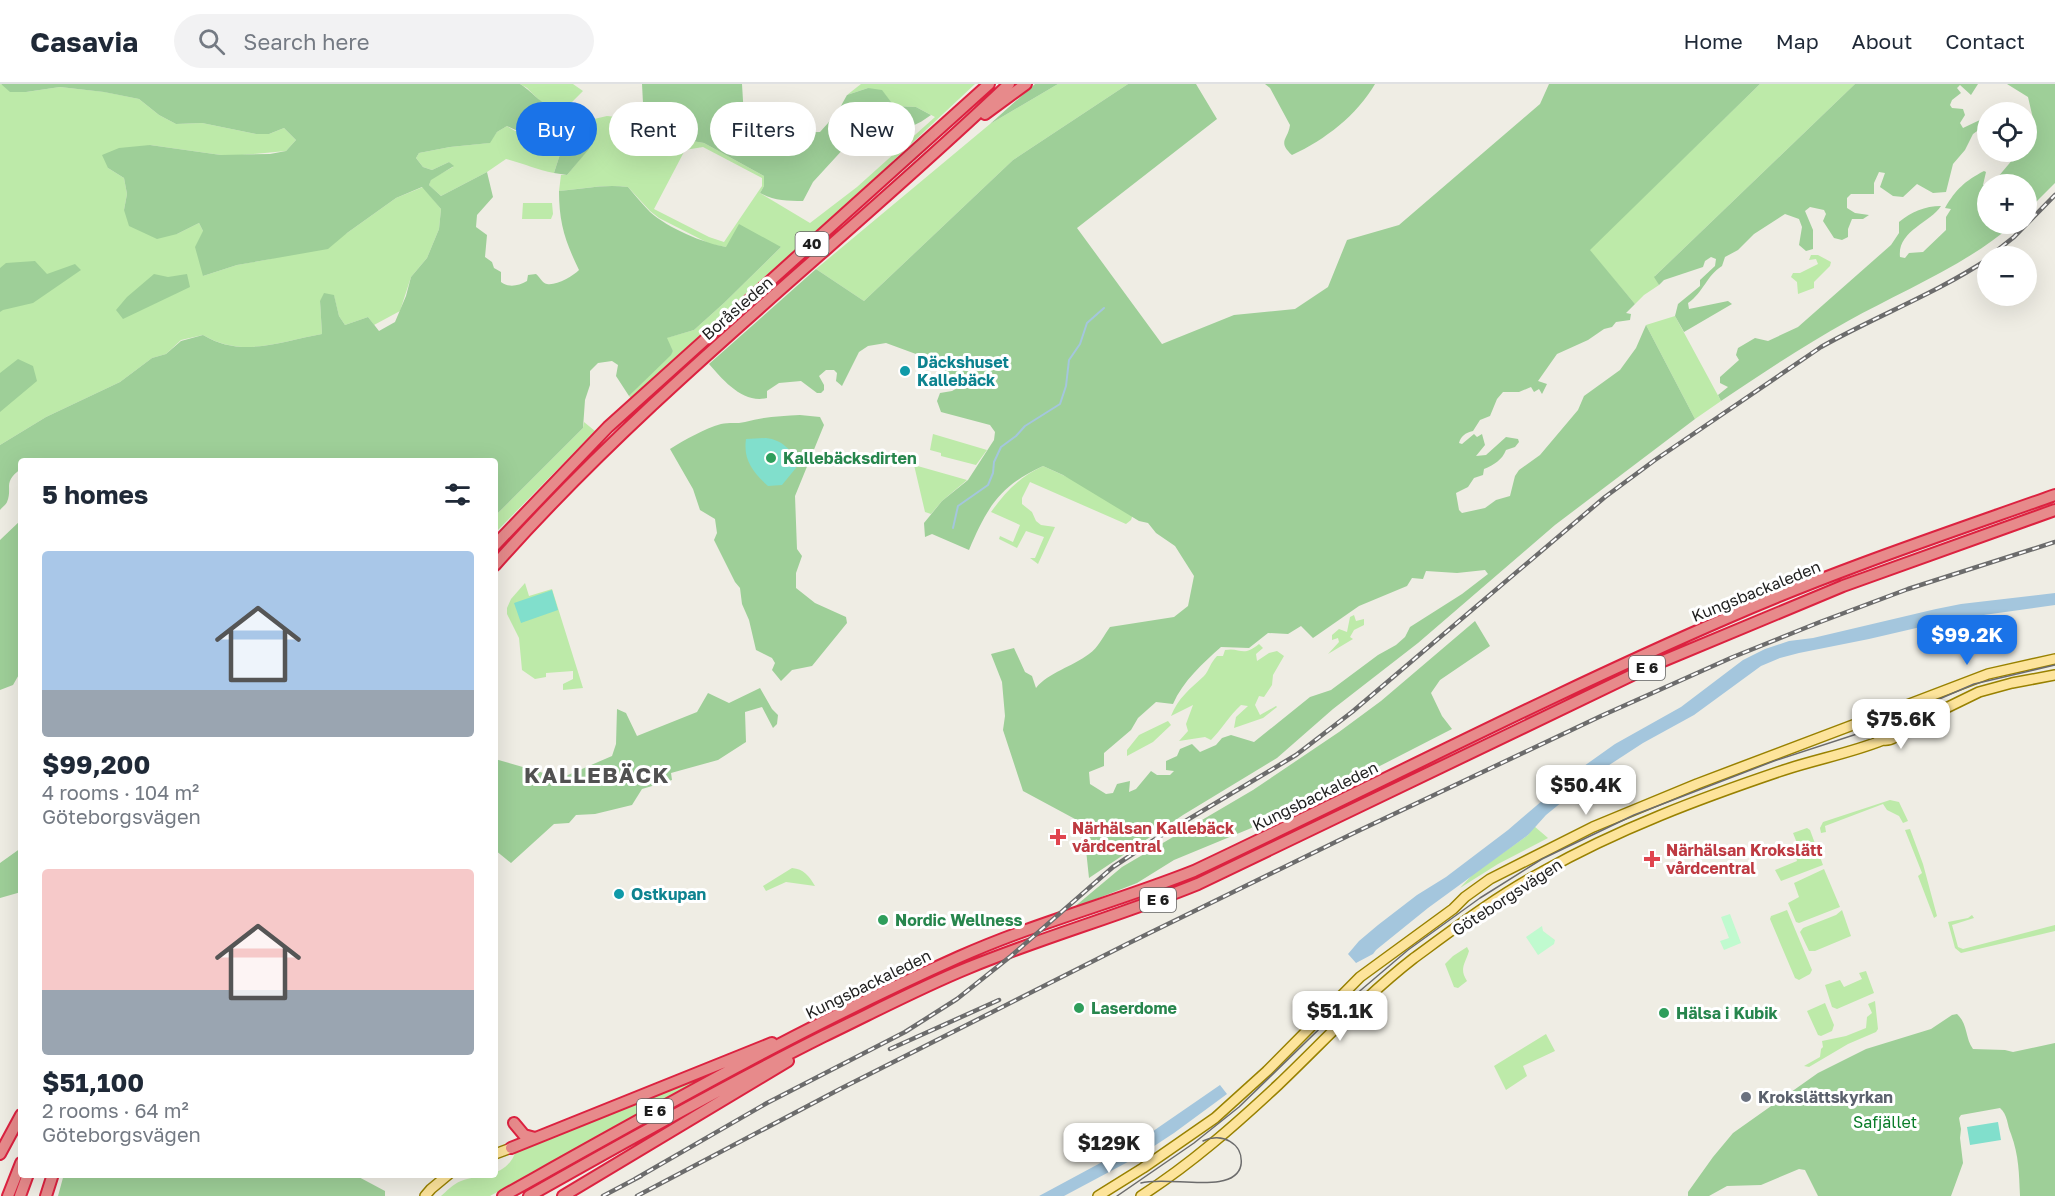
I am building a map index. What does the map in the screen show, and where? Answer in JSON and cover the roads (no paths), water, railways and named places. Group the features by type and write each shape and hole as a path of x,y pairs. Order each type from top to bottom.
{"highway":[{"name":"Boråsleden","path":"498,542 571,464 682,360 989,84"},
{"name":"Boråsleden","path":"498,562 580,474 691,369 1009,84"},
{"path":"948,141 1026,84"},
{"name":"Kungsbackaleden","path":"503,1196 656,1110 898,985 981,948 1194,871 1582,682 1730,616 2055,495"},
{"name":"Kungsbackaleden","path":"529,1196 668,1117 885,1006 966,969 1198,884 1590,694 1763,618 1843,586 2055,510"},
{"path":"511,1148 809,1029"},
{"path":"563,1196 782,1065 825,1036"},
{"path":"0,1154 18,1121"},
{"path":"514,1124 524,1135 535,1138"},
{"path":"8,1196 18,1171"},
{"path":"20,1196 27,1178"},
{"path":"46,1196 52,1178"}],"main road":[{"name":"Göteborgsvägen","path":"1098,1196 1215,1118 1267,1071 1360,977 1490,879 1539,853 1628,812 1874,717 1881,712 1891,711 1988,674 2055,659"},
{"name":"Göteborgsvägen","path":"1142,1196 1194,1158 1413,959 1479,912 1540,873 1644,822 1785,770 1895,738 1901,730 1978,692 2055,675"},
{"path":"1891,711 1899,717 1901,730"},
{"path":"1874,717 1873,732 1883,740"},
{"path":"498,1153 511,1148"},
{"path":"425,1196 444,1178"}],"waterway":[{"path":"953,528 958,506 988,485 1001,447 1025,426 1060,404 1066,386 1069,360 1080,344 1087,323 1104,308"}],"tram line":[{"path":"1117,1196 1194,1143 1239,1107 1348,1001 1408,950 1480,898 1542,859 1634,815 1774,761 1863,732 1974,684 2055,665"},
{"path":"1141,1183 1153,1181 1214,1182 1226,1180 1236,1174 1241,1165 1241,1157 1235,1145 1230,1141 1217,1138 1203,1141"}],"railway":[{"path":"2003,246 2055,195"},
{"path":"635,1179 767,1103 905,1032 957,999 1011,956 1113,867 1296,755 1352,712 1605,497 1655,460 1821,347 1977,266"},
{"path":"637,1196 840,1089 1127,944 1601,716 1733,657 1820,622 1908,589 2055,542"},
{"path":"890,1049 999,1000"},
{"path":"603,1196 641,1176"}],"place":[{"name":"Däckshuset Kallebäck","path":"905,371"},
{"name":"Kallebäcksdirten","path":"771,458"},
{"name":"Närhälsan Kallebäck vårdcentral","path":"1058,837"},
{"name":"Närhälsan Krokslätt vårdcentral","path":"1652,859"},
{"name":"Ostkupan","path":"619,894"},
{"name":"Nordic Wellness","path":"883,920"},
{"name":"Laserdome","path":"1079,1008"},
{"name":"Hälsa i Kubik","path":"1664,1013"},
{"name":"Krokslättskyrkan","path":"1746,1097"}],"district":[{"name":"KALLEBÄCK","path":"597,775"}],"park label":[{"name":"Safjället","path":"1885,1122"}]}
